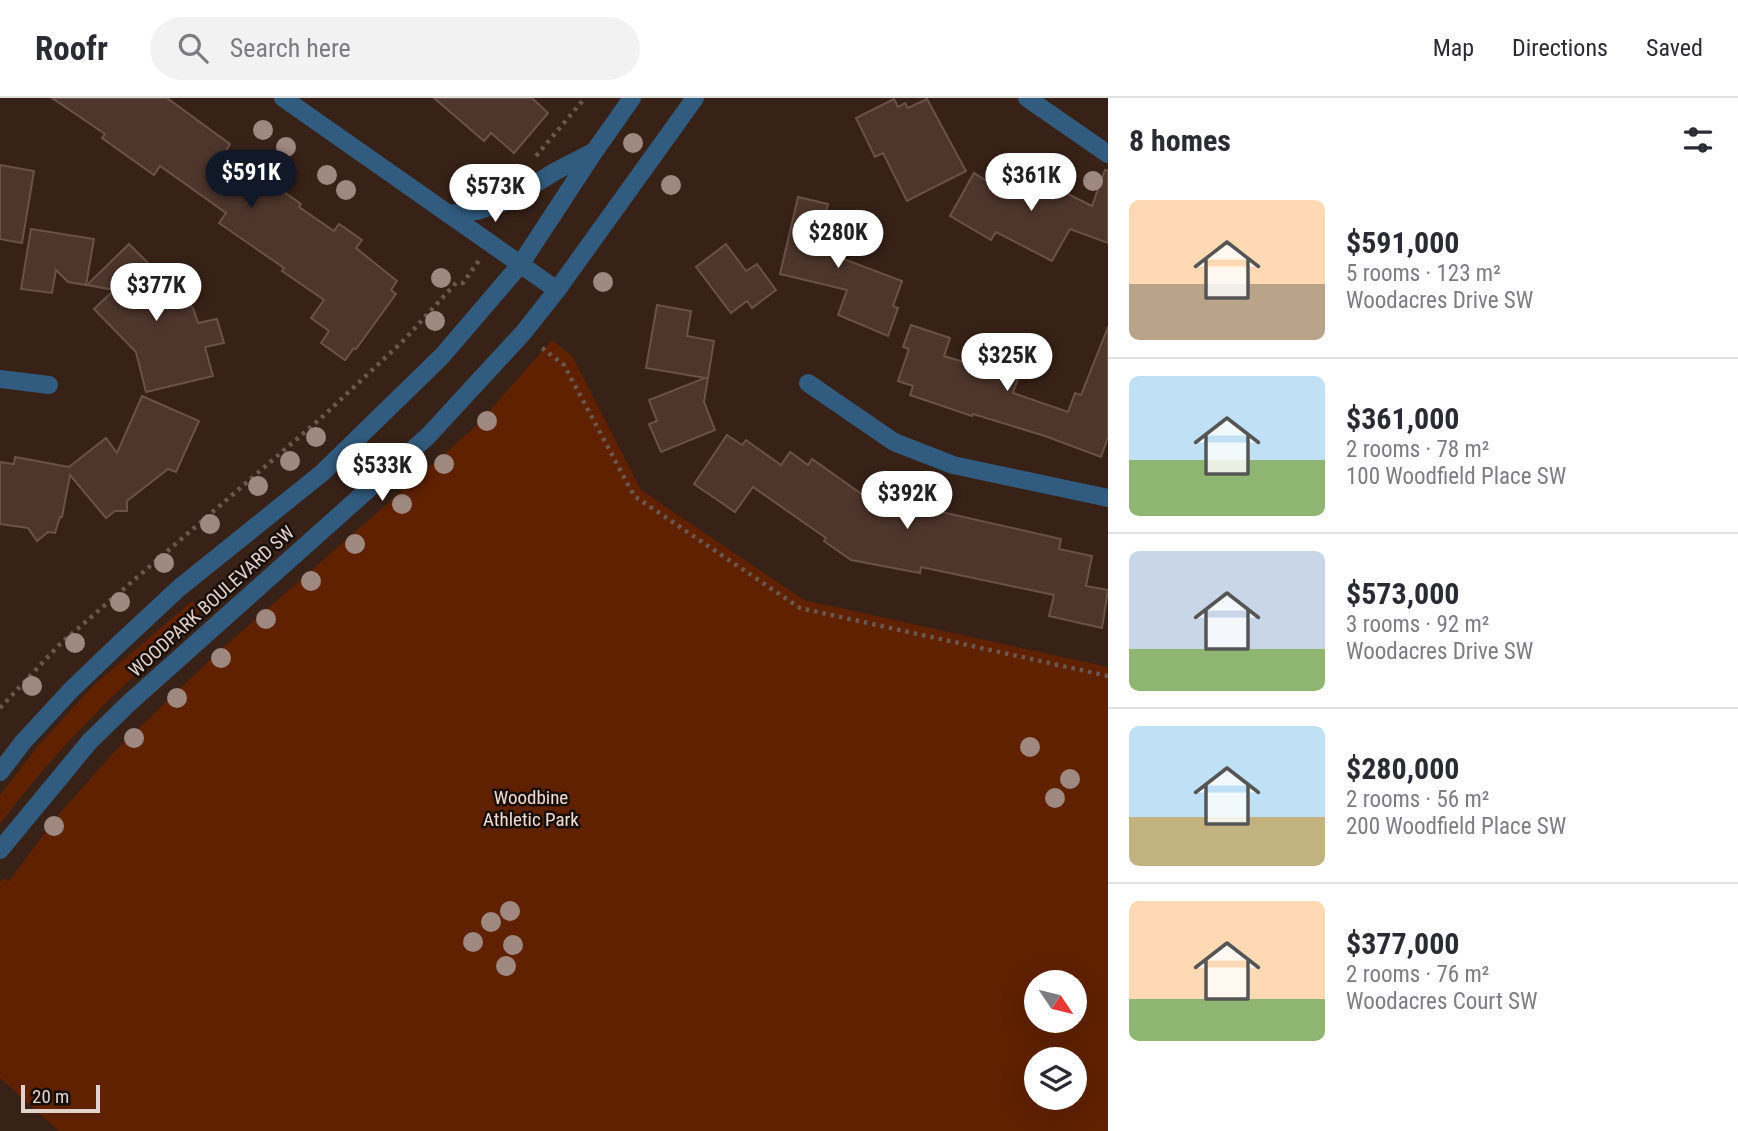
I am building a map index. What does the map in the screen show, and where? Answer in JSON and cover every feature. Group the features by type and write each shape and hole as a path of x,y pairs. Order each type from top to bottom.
{"street":[{"path":"283,98 557,290"},
{"name":"WOODPARK BOULEVARD SW","path":"0,772 23,742 119,643 179,588 271,516 360,438 442,356 520,265 632,98"},
{"name":"WOODPARK BOULEVARD SW","path":"0,850 90,741 428,436 523,333 557,290 695,98"},
{"path":"1027,98 1108,154"},
{"path":"448,214 477,211 505,202 594,152"},
{"path":"0,379 49,385"},
{"path":"808,383 894,442 953,465 1108,498"}],"path":[{"path":"535,156 585,98"},
{"path":"0,708 60,644 320,419 402,342 456,283 463,283 491,244"},
{"path":"542,348 564,365 634,496 800,608 1108,676"}],"green space":[{"name":"Woodbine Athletic Park","path":"552,340 572,356 641,490 804,600 1108,667 1108,1131 59,1131 0,1078 0,882 4,878 9,881 58,815 115,751 217,653 476,426"},
{"path":"192,601 201,610 74,736 0,824 0,795 38,746 93,686"}],"building":[{"path":"52,98 167,98 230,144 226,151 301,204 299,207 334,231 339,224 362,240 356,248 397,281 391,290 396,294 345,360 321,343 329,331 311,318 324,300 282,271 284,268 219,223 226,213 160,166 154,175 102,138 105,134"},
{"path":"434,98 532,98 548,113 514,153 491,133 484,141"},
{"path":"894,99 898,107 905,103 908,108 927,99 966,171 907,201 883,153 875,157 856,118"},
{"path":"0,165 34,171 22,243 0,239"},
{"path":"1002,169 1053,199 1058,189 1092,206 1105,170 1108,170 1108,243 1070,229 1052,261 996,232 991,240 950,216 974,173 993,185"},
{"path":"798,197 828,204 821,231 843,237 838,257 902,281 893,306 898,308 888,336 838,315 847,290 780,274"},
{"path":"31,229 94,239 86,285 68,282 56,270 52,293 21,289"},
{"path":"129,244 193,308 198,323 217,319 224,343 205,347 213,376 146,392 136,352 94,309 114,290 87,285"},
{"path":"726,244 746,271 757,264 776,290 752,308 747,301 731,313 696,267"},
{"path":"657,305 691,311 687,336 714,341 704,402 715,430 661,452 649,424 657,421 649,400 705,378 646,368"},
{"path":"911,325 950,338 944,356 990,370 993,360 1021,370 1013,393 1068,412 1075,393 1081,395 1108,327 1108,437 1101,457 1045,436 910,395 913,386 898,381 909,349 903,347"},
{"path":"142,396 199,421 176,472 168,469 127,501 127,511 115,511 106,518 70,475 62,517 55,533 48,532 37,541 28,528 0,524 0,462 14,464 15,457 69,467 106,438 117,453"},
{"path":"727,435 742,445 746,440 781,465 790,452 808,465 812,459 894,517 897,502 1061,539 1059,549 1092,556 1086,586 1108,590 1102,628 1049,616 1054,595 921,567 920,573 851,560 824,541 826,538 753,487 735,512 694,484"}]}
